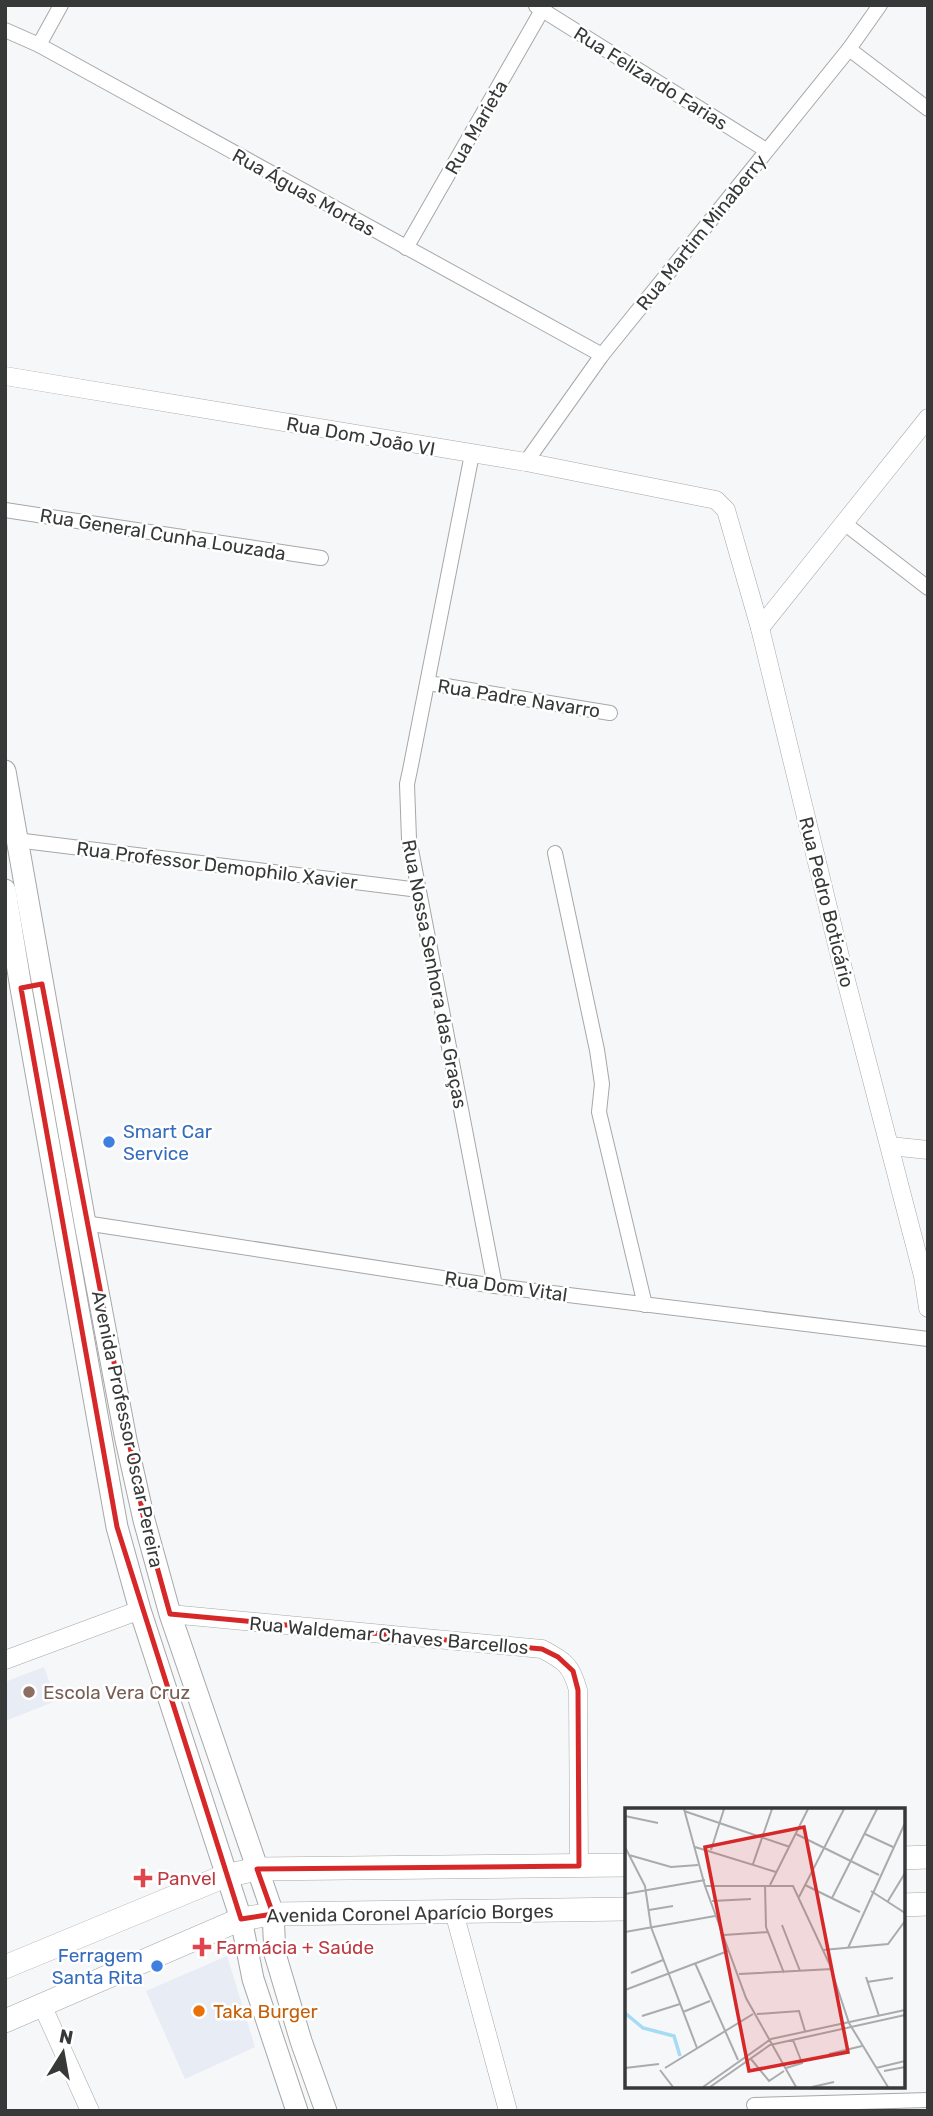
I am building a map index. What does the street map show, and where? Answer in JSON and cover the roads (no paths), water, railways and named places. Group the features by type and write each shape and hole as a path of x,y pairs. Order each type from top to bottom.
{"main road":[{"name":"Avenida Professor Oscar Pereira","path":"5,771 85,1223 144,1520 170,1614 273,1914 275,1954 301,2041 326,2111"},
{"name":"Avenida Professor Oscar Pereira","path":"5,890 13,989 117,1527 140,1609 241,1919 253,1979 297,2111"},
{"path":"905,1858 928,1857"},
{"path":"5,1967 225,1876 257,1869 625,1865"},
{"path":"905,1905 928,1904"},
{"name":"Avenida Coronel Aparício Borges","path":"5,2021 241,1919 273,1914 625,1909"}],"street":[{"path":"39,45 61,5"},
{"name":"Rua Martim Minaberry","path":"526,462 602,355 849,49 880,5"},
{"name":"Rua Felizardo Farias","path":"541,7 766,150"},
{"name":"Rua Marieta","path":"406,248 541,7"},
{"name":"Rua Águas Mortas","path":"5,30 39,45 602,355"},
{"path":"849,49 928,109"},
{"name":"Rua Dom João VI","path":"5,376 526,462 716,500"},
{"path":"760,628 928,418"},
{"name":"Rua Nossa Senhora das Graças","path":"472,454 407,784 409,839 495,1286"},
{"name":"Rua Pedro Boticário","path":"716,500 726,510 760,628 839,951 923,1276 928,1308"},
{"name":"Rua General Cunha Louzada","path":"5,510 321,558"},
{"path":"844,523 928,588"},
{"name":"Rua Padre Navarro","path":"428,683 610,713"},
{"name":"Rua Professor Demophilo Xavier","path":"16,840 419,890"},
{"path":"555,853 597,1050 602,1084 599,1112 645,1305"},
{"path":"13,989 42,984"},
{"path":"890,1146 928,1150"},
{"name":"Rua Dom Vital","path":"85,1223 495,1286 928,1339"},
{"path":"5,1660 140,1609"},
{"name":"Rua Waldemar Chaves Barcellos","path":"170,1614 542,1649 558,1657 573,1671 578,1690 579,1866"},
{"path":"454,1912 508,2111"},
{"path":"42,2005 90,2111"},
{"path":"754,2105 928,2099"}],"place":[{"name":"Smart Car Service","path":"109,1142"},
{"name":"Escola Vera Cruz","path":"29,1692"},
{"name":"Panvel","path":"143,1878"},
{"name":"Farmácia + Saúde","path":"202,1947"},
{"name":"Ferragem Santa Rita","path":"157,1966"},
{"name":"Taka Burger","path":"199,2011"}]}
